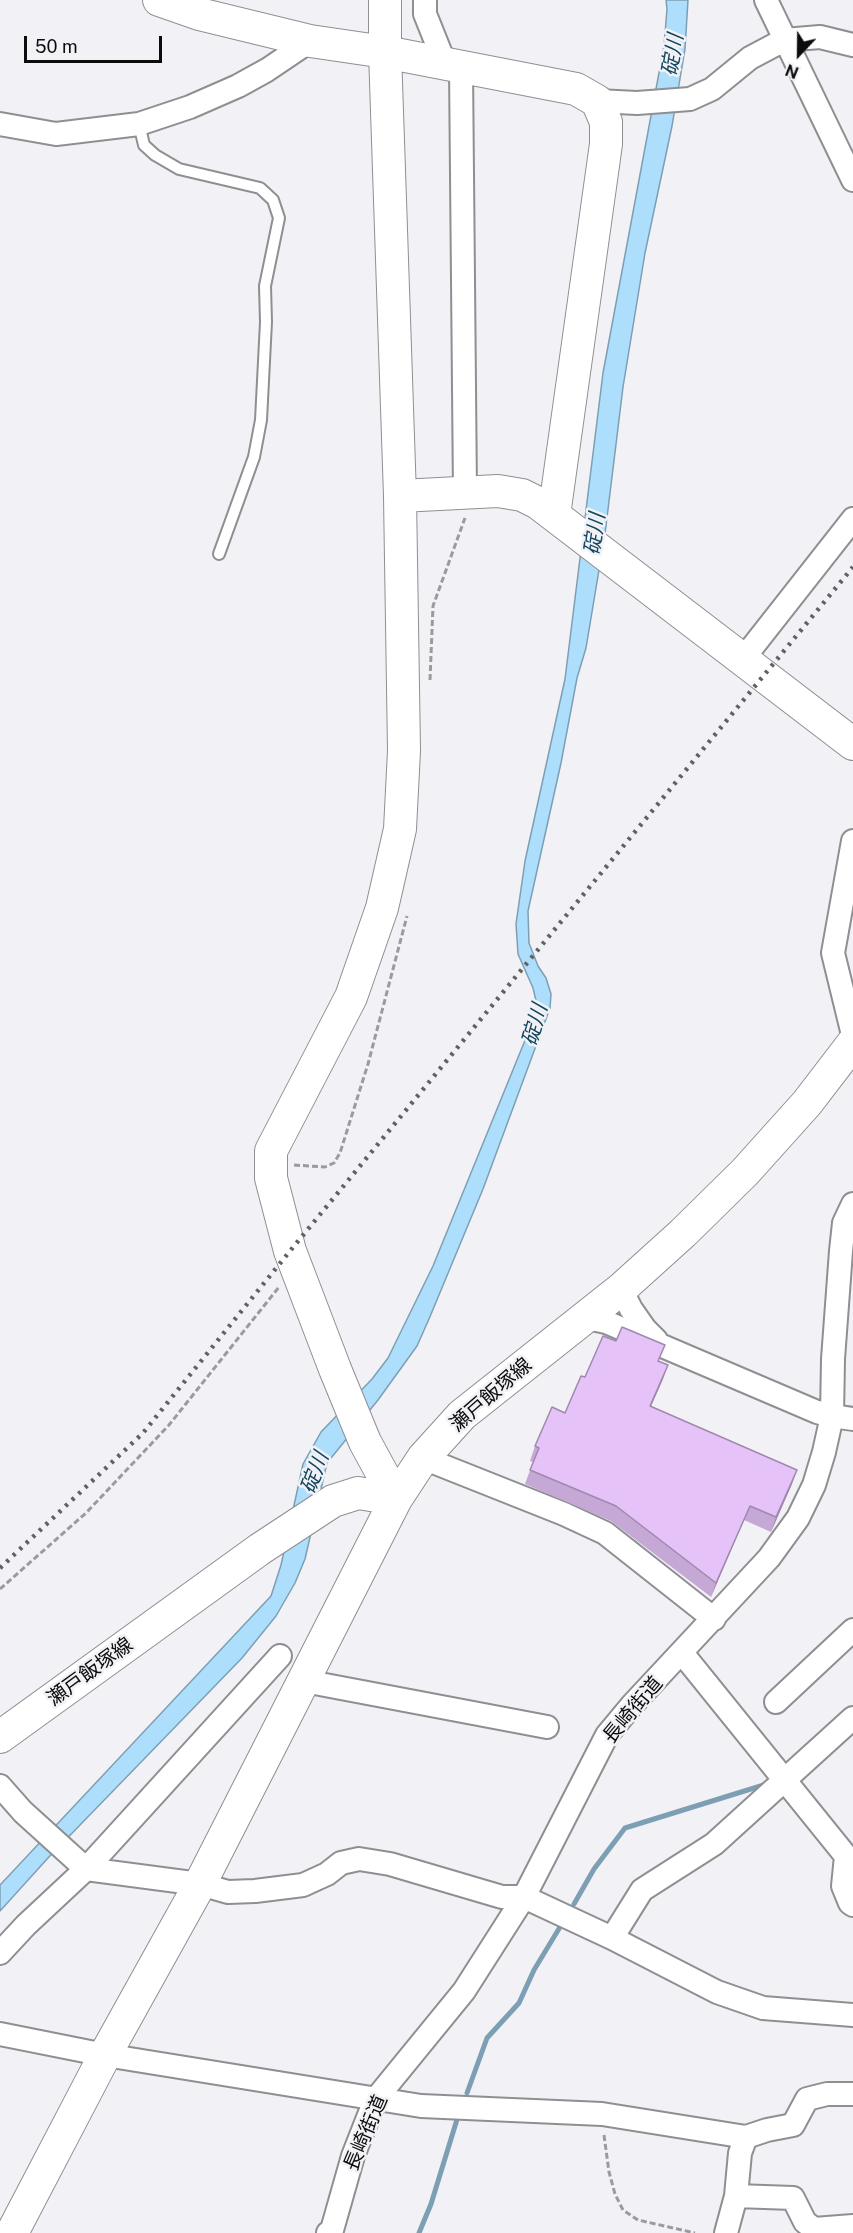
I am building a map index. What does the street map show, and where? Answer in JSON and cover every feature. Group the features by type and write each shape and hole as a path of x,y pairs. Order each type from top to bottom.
{"street":[{"path":"159,0 199,14 310,41 385,52 576,89 597,101 637,103 690,99 712,88 750,58 784,40 820,38 853,45"},
{"path":"12,2233 105,2055 200,1884 396,1499 365,1442 335,1369 295,1266 271,1179 271,1151 351,997 382,908 400,829 404,751 400,496 385,0"},
{"path":"425,0 425,14 453,66 465,493"},
{"path":"765,0 853,180"},
{"path":"0,124 56,134 139,124 190,107 238,86 267,70 310,41"},
{"path":"554,515 606,144 606,122 597,101"},
{"path":"400,496 498,491 522,495 554,515 853,744"},
{"path":"743,659 853,519"},
{"path":"853,841 833,953 853,1035"},
{"name":"瀬戸飯塚線","path":"0,1737 260,1549 333,1501 358,1492 396,1499 423,1458 462,1415 621,1289 683,1233 745,1172 807,1103 853,1043"},
{"name":"長崎街道","path":"331,2232 353,2156 375,2100 464,1991 524,1898 607,1736 632,1705 769,1558 798,1518 814,1485 824,1452 843,1417 833,1359 844,1223 853,1204"},
{"path":"621,1289 645,1329 662,1345"},
{"path":"580,1321 591,1319 606,1322 817,1412 843,1417"},
{"path":"423,1458 564,1514 605,1533 714,1619"},
{"path":"776,1702 853,1630"},
{"path":"682,1653 846,1856 843,1887 853,1905"},
{"path":"0,1953 280,1656"},
{"path":"304,1681 548,1727"},
{"path":"612,1938 642,1890 714,1844 784,1778 853,1718"},
{"path":"0,1786 23,1812 83,1867 200,1884 228,1892 303,1885 327,1874 341,1863 359,1859 390,1864 502,1897 524,1898 612,1938 717,1992 763,2008 853,2015"},
{"path":"0,2034 105,2055 375,2100 421,2106 602,2115 746,2137 793,2125 807,2100 827,2094 853,2094"},
{"path":"726,2233 736,2196 740,2153 746,2137"},
{"path":"736,2196 793,2199 805,2222 814,2229 853,2226"}],"lane":[{"path":"139,124 144,145 154,155 179,169 260,188 273,200 279,218 265,286 266,322 261,420 254,457 219,554"}],"path":[{"path":"0,1589 86,1513 169,1425 295,1266"},
{"path":"602,2115 609,2172 623,2210 638,2220 695,2233"}],"water":[{"name":"碇川","path":"666,0 688,0 685,49 672,126 645,253 623,387 605,534 586,648 577,678 561,763 528,911 529,943 538,966 546,978 551,994 550,1008 483,1189 417,1346 378,1400 327,1463 305,1559 295,1583 276,1616 242,1658 48,1858 0,1911 0,1885 271,1596 281,1565 303,1464 321,1432 372,1379 388,1358 433,1266 528,1033 537,1005 533,988 518,954 516,924 525,861 565,679 603,373 664,46"}],"building":[{"path":"622,1327 665,1345 658,1361 668,1365 650,1406 797,1470 776,1517 750,1506 716,1583 616,1506 530,1470 539,1448 535,1446 552,1407 565,1413 581,1376 585,1377 603,1336 616,1341"}],"waterway":[{"path":"574,1904 594,1869 625,1828 767,1784"},
{"path":"467,2093 487,2038 519,2003 534,1970 563,1922"},
{"path":"419,2233 431,2204 459,2113"}],"railway":[{"path":"0,1568 143,1433 853,567"}]}
